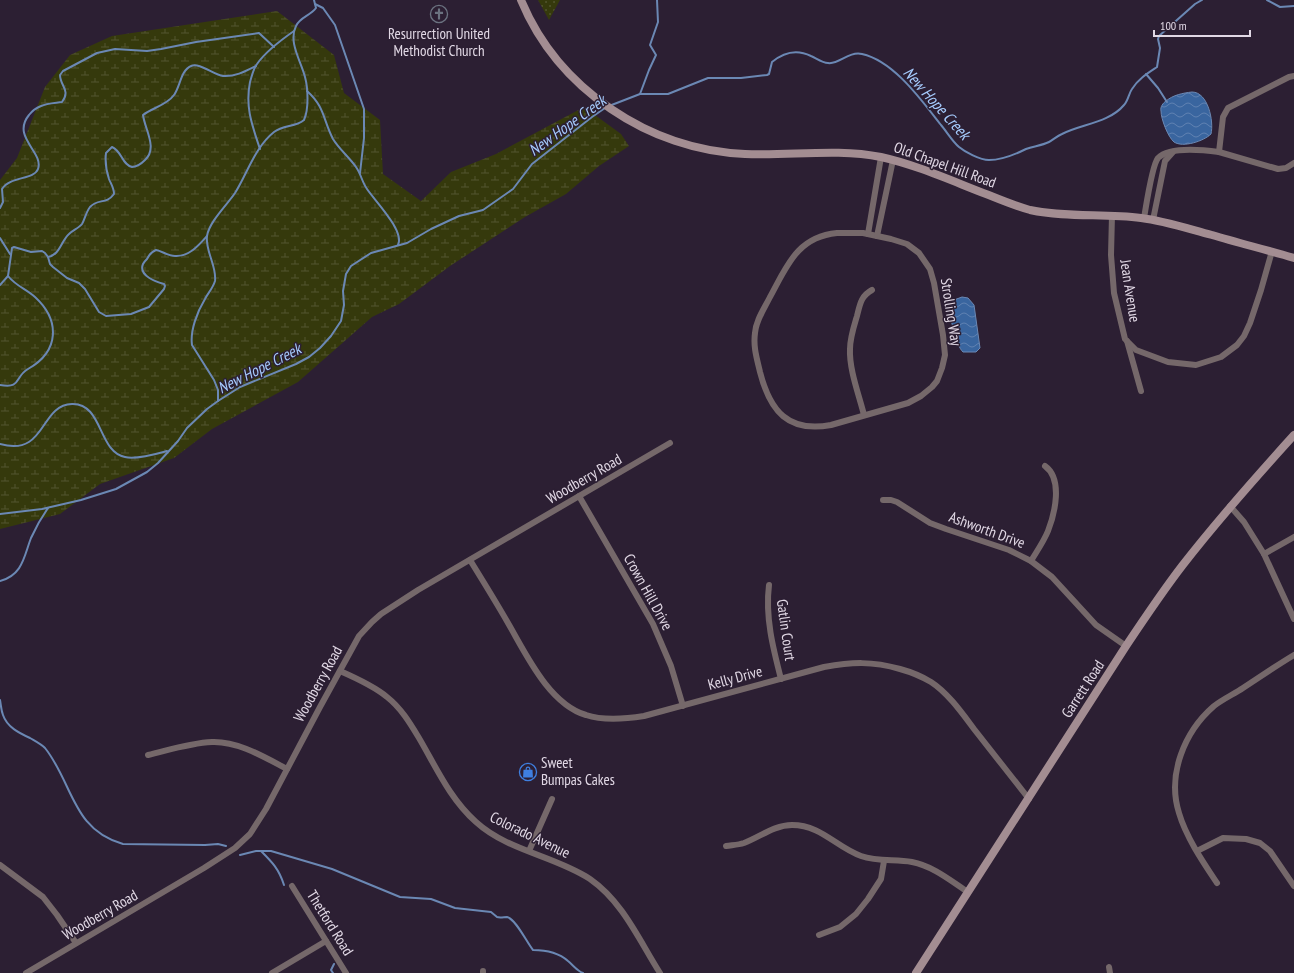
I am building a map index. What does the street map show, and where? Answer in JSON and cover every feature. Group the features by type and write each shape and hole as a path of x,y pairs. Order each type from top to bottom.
{"main road":[{"name":"Old Chapel Hill Road","path":"521,0 534,26 551,52 565,69 586,90 609,108 629,120 650,131 673,140 704,149 730,153 759,155 856,153 881,157 1030,209 1067,214 1112,215 1144,218 1294,258"},
{"name":"Garrett Road","path":"916,973 1126,646 1181,567 1230,506 1294,435"}],"street":[{"path":"1219,152 1222,117 1228,108 1289,77 1294,76"},
{"path":"1144,218 1156,161 1163,154 1183,150 1219,152 1278,169 1286,168 1294,163"},
{"path":"1153,220 1165,161 1173,152"},
{"path":"868,234 881,157"},
{"path":"877,236 893,160"},
{"path":"875,196 885,198"},
{"name":"Jean Avenue","path":"1112,215 1110,255 1114,293 1125,339 1136,350 1177,364 1196,365 1214,360 1226,354 1237,345 1244,336 1261,290 1272,251"},
{"name":"Strolling Way","path":"828,234 868,234 877,236 907,244 919,253 927,263 934,283 943,335 945,355 940,375 927,392 908,403 820,427 803,426 786,418 773,406 768,397 756,359 754,342 756,327 786,267 797,251 813,239 828,234"},
{"path":"864,415 850,362 849,350 852,332 861,301 864,296 872,290"},
{"path":"1127,341 1141,391"},
{"name":"Woodberry Road","path":"26,973 204,868 243,842 259,822 359,636 376,618 418,590 670,443"},
{"path":"1031,561 1048,531 1054,507 1055,483 1051,472 1045,466"},
{"name":"Crown Hill Drive","path":"579,496 653,624 671,666 683,706"},
{"name":"Ashworth Drive","path":"883,500 892,500 897,502 915,514 940,527 1009,550 1031,561 1052,577 1096,625 1126,646"},
{"path":"1230,506 1244,522 1264,554 1294,619"},
{"path":"1264,554 1294,537"},
{"name":"Kelly Drive","path":"470,560 536,670 553,692 574,710 585,715 629,719 661,712 824,667 864,662 879,664 923,677 939,688 960,711 1029,799"},
{"name":"Gatlin Court","path":"769,585 768,603 771,637 781,679"},
{"path":"1217,884 1184,827 1179,813 1176,798 1178,764 1183,748 1200,721 1216,705 1294,655"},
{"name":"Colorado Avenue","path":"340,671 388,697 400,710 414,730 449,790 461,807 474,820 495,836 581,874 606,893 617,904 629,920 660,973"},
{"path":"148,755 190,745 219,742 248,750 287,769"},
{"path":"529,851 552,800"},
{"path":"726,846 744,842 775,828 787,825 810,828 824,833 858,855 884,861 914,863 940,874 968,892"},
{"path":"1197,851 1223,838 1246,838 1260,843 1270,851 1294,886"},
{"path":"819,935 840,927 856,914 881,879 884,861"},
{"path":"0,864 43,897 76,943"},
{"name":"Thetford Road","path":"292,886 346,973"},
{"path":"272,973 326,941"}],"green space":[{"path":"538,0 560,0 549,20"},
{"path":"277,11 334,55 344,93 380,120 383,174 421,201 451,172 496,154 584,107 621,134 629,146 599,166 566,194 525,217 450,266 399,304 372,317 298,382 212,429 174,458 100,484 60,514 0,529 0,180 17,158 45,87 70,55 112,36"}],"water":[{"path":"1192,92 1198,93 1209,108 1212,122 1211,134 1204,139 1193,143 1178,144 1172,140 1165,128 1161,108 1164,103 1172,97"},
{"path":"962,297 968,298 974,305 980,348 976,352 963,352 960,349 954,330 950,306 954,300"}],"waterway":[{"path":"218,401 218,390 214,380 192,345 193,328 197,316 215,281 214,270 207,242 208,231 235,193 256,153 267,138 281,128 297,124 304,120 308,98 307,87 293,38 298,23 316,8 314,0"},
{"path":"640,94 656,55 650,45 658,22 657,0"},
{"name":"New Hope Creek","path":"609,106 640,94 668,94 708,78 741,78 767,75 769,74 772,62 786,54 796,52 806,54 826,63 836,62 852,54 862,54 874,58 896,73 916,94 959,147 981,159 999,159 1051,141 1060,135 1111,116 1118,111 1125,103 1137,82 1157,67 1160,48 1158,39 1159,36 1195,4 1202,0"},
{"name":"New Hope Creek","path":"1267,0 1280,7 1294,6"},
{"path":"315,4 323,8 335,25 364,109 364,138 360,173"},
{"path":"260,149 250,116 248,100 250,82 254,68 274,46 294,31"},
{"path":"0,208 3,202 2,189 10,182 32,175 38,169 39,163 37,156 26,137 24,123 30,114 37,108 46,104 62,102 65,91 60,75 63,71 97,53 115,49 147,51 259,33 274,47"},
{"path":"48,257 55,254 66,237 82,224 87,211 93,204 105,201 114,194 106,169 106,153 112,147 118,152 126,164 132,167 140,164 149,155 151,144 143,115 163,104 174,95 185,71 188,68 194,65 219,75 232,76 256,66"},
{"path":"1146,74 1167,102"},
{"path":"307,91 320,108 333,139 356,167 367,189 393,224 399,239 398,245"},
{"name":"New Hope Creek","path":"0,514 42,509 81,500 116,489 147,472 158,463 178,441 187,428 218,401 240,387 296,364 309,357 320,348 331,336 341,321 344,305 343,291 346,274 351,266 371,253 407,243 431,229 459,216 483,210 513,189 532,164 605,108"},
{"path":"0,285 8,276 12,248 14,247 31,252 42,251 48,257 50,264 53,267 67,278 79,283 85,289 99,312 106,316 131,314 149,307 165,286 164,284 149,278 143,272 143,264 150,254 156,250 172,256 185,255 193,250 207,236"},
{"path":"0,238 10,254"},
{"path":"0,385 7,386 15,384 24,372 39,362 51,344 53,335 49,315 43,306 35,297 8,276"},
{"path":"0,444 15,446 26,443 35,437 53,412 61,407 72,404 82,406 90,411 105,438 116,453 125,457 135,458 167,451"},
{"path":"0,581 14,574 22,564 31,538 48,508"},
{"path":"0,700 2,713 7,723 18,732 36,741 45,748 62,776 83,817 93,828 106,837 123,844 218,844 226,846"},
{"path":"240,855 256,851 271,851 332,869 400,897 431,899 455,908 491,912 497,917 507,917 518,926 533,950 547,951 560,955 583,973"},
{"path":"261,851 275,866 284,885"},
{"path":"333,973 331,970 334,964"}],"place":[{"name":"Resurrection United Methodist Church","path":"439,14"},
{"name":"Sweet Bumpas Cakes","path":"528,772"}]}
